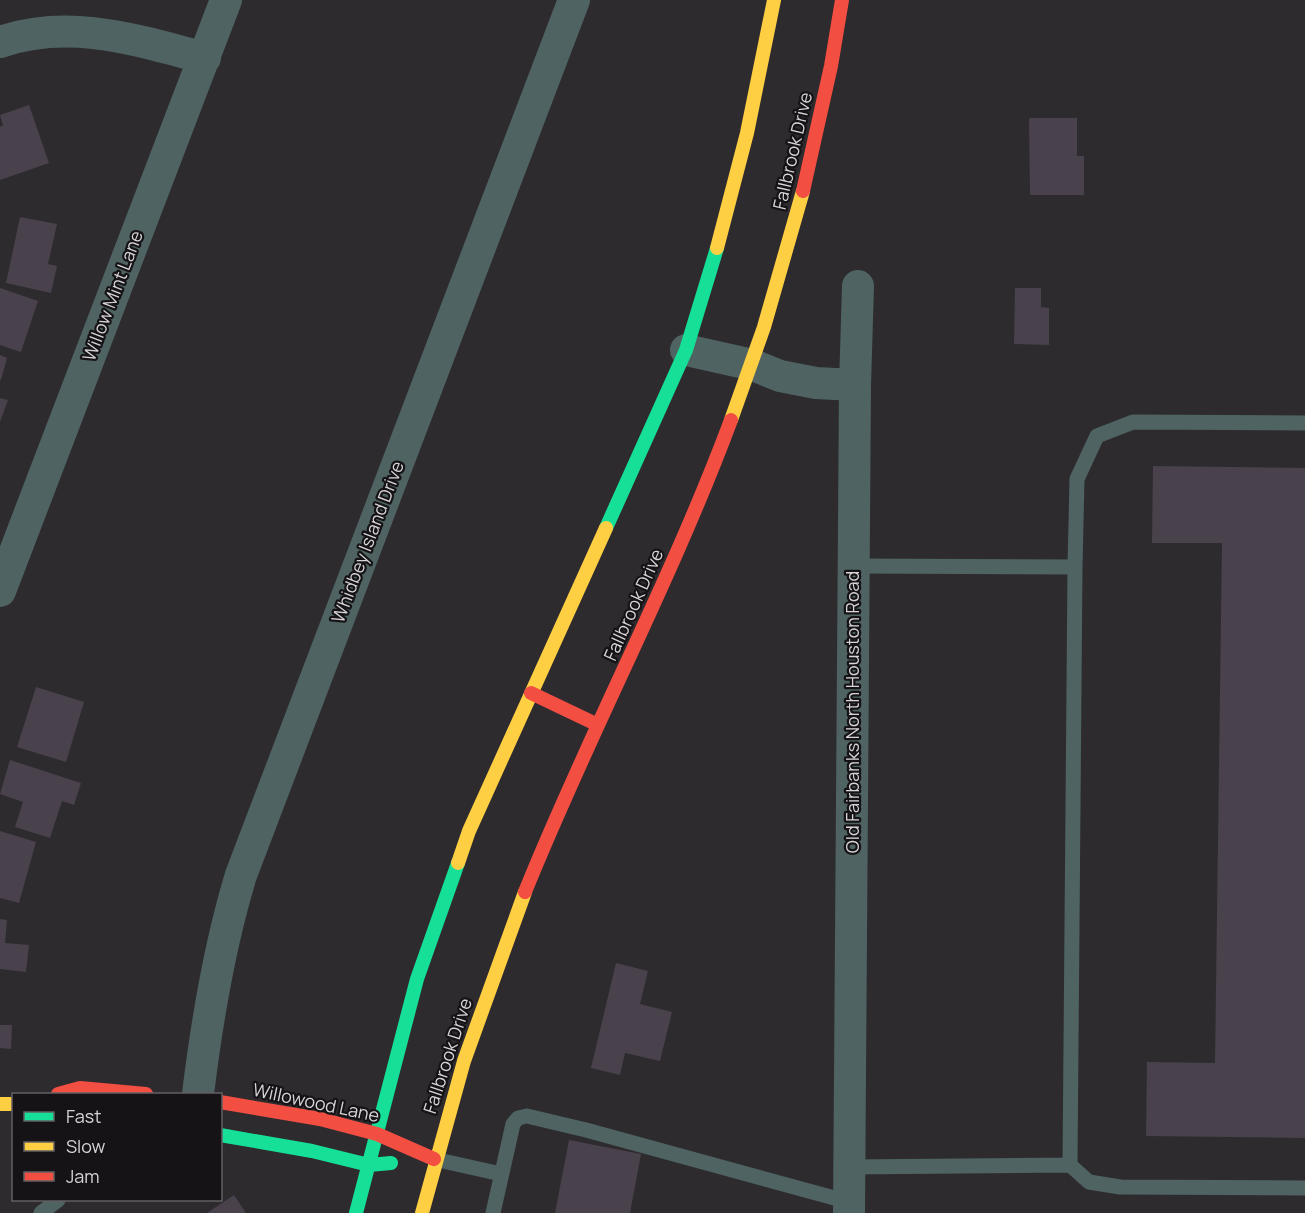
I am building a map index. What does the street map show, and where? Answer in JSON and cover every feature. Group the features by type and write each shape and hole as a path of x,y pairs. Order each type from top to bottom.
{"main road":[{"path":"356,1213 417,979 469,831 686,350 709,280 742,160 774,0"},
{"name":"Fallbrook Drive","path":"422,1213 434,1159 462,1068 505,944 556,818 693,517 753,365 795,222 819,123 842,0"},
{"path":"531,693 598,725"},
{"path":"64,1093 80,1088 127,1093"},
{"name":"Willowood Lane","path":"222,1102 320,1119 377,1134 434,1159"},
{"path":"222,1135 272,1143 369,1165 434,1159"}],"street":[{"name":"Willow Mint Lane","path":"0,591 226,0"},
{"name":"Whidbey Island Drive","path":"198,1093 211,996 224,929 241,875 574,0"},
{"path":"0,42 13,37 76,30 106,33 205,58"},
{"name":"Old Fairbanks North Houston Road","path":"849,1207 855,385 858,286"},
{"path":"686,350 753,365 780,376 816,383 855,385"}],"lane":[{"path":"1070,1165 1074,567 1077,479 1097,436 1133,422 1305,423"},
{"path":"854,566 1074,567"},
{"path":"493,1213 513,1124 518,1118 527,1116 586,1130 849,1207"},
{"path":"434,1159 501,1174"},
{"path":"849,1167 1070,1165 1089,1182 1120,1187 1305,1188"},
{"path":"41,1213 57,1201"}],"building":[{"path":"29,105 49,163 0,180 0,127 3,125 0,115"},
{"path":"1029,118 1077,118 1077,156 1084,156 1084,195 1030,195"},
{"path":"20,217 57,224 48,264 57,266 51,293 6,283"},
{"path":"0,288 38,301 21,352 0,345"},
{"path":"1015,288 1041,288 1041,307 1049,308 1049,345 1014,344"},
{"path":"0,355 7,358 1,380 0,380"},
{"path":"0,398 8,400 0,422"},
{"path":"1153,466 1305,468 1305,1138 1146,1136 1147,1062 1215,1063 1222,543 1152,543"},
{"path":"36,687 84,702 66,762 17,747"},
{"path":"10,760 81,783 74,805 62,801 50,838 15,827 23,802 0,794"},
{"path":"0,831 36,842 19,903 0,898"},
{"path":"0,919 7,920 5,943 29,945 26,972 0,969"},
{"path":"616,963 648,971 640,1004 672,1012 660,1061 625,1053 620,1075 591,1068"},
{"path":"0,1025 12,1025 11,1049 0,1048"},
{"path":"569,1140 641,1154 630,1213 555,1213"},
{"path":"234,1195 246,1213 207,1213"}],"traffic: fast":[{"path":"606,528 686,350 717,248"},
{"path":"356,1213 417,979 458,863"},
{"path":"222,1135 312,1151 369,1165 391,1163"}],"traffic: slow":[{"path":"717,248 747,133 774,0"},
{"path":"731,420 764,327 803,191"},
{"path":"458,863 469,831 606,528"},
{"path":"422,1213 464,1061 525,892"},
{"path":"0,1104 12,1104"}],"traffic: jam":[{"path":"803,191 831,66 842,0"},
{"path":"525,892 708,480 731,420"},
{"path":"531,693 598,725"},
{"path":"62,1093 80,1088 135,1093"},
{"path":"222,1102 320,1119 377,1134 434,1159"}]}
